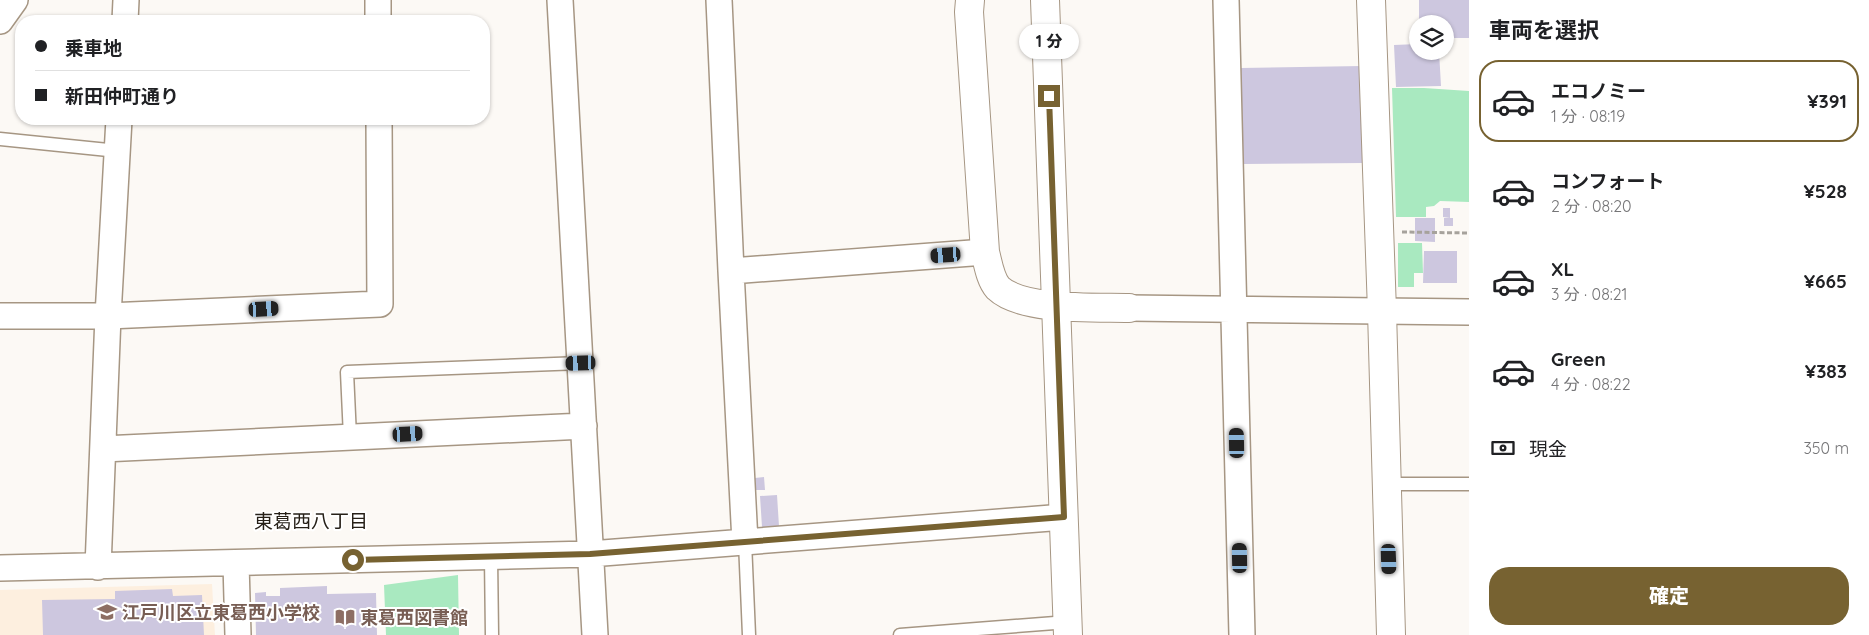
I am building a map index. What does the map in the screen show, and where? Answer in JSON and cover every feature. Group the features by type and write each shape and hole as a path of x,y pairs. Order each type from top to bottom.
{"street":[{"path":"0,21 15,0"},
{"path":"125,15 126,0"},
{"path":"378,0 378,15"},
{"path":"560,0 595,635"},
{"path":"719,0 745,542"},
{"path":"970,0 969,12 985,252 990,272 998,288 1017,299 1057,307 1469,312"},
{"path":"1045,0 1068,628"},
{"path":"1226,0 1242,635"},
{"path":"1371,0 1391,635"},
{"path":"98,567 108,316 119,125"},
{"path":"0,316 108,316 380,304 379,125"},
{"path":"731,271 985,252"},
{"path":"103,449 584,426"},
{"path":"0,568 590,554 1064,517"},
{"path":"236,563 238,635"}],"lane":[{"path":"0,140 118,150"},
{"path":"350,438 347,372 581,363"},
{"path":"1386,484 1469,484"},
{"path":"745,542 749,635"},
{"path":"491,557 492,635"},
{"path":"900,635 1068,628"}],"path":[{"path":"1379,232 1469,233"}],"shaded area":[{"name":"江戸川区立東葛西小学校","path":"212,584 215,635 0,635 0,590"}],"green space":[{"path":"1392,88 1469,91 1469,202 1440,201 1434,206 1426,207 1426,217 1396,217"},
{"path":"1398,243 1422,243 1423,273 1414,273 1414,287 1398,287"},
{"path":"458,575 459,635 386,635 384,585"}],"building":[{"path":"1419,0 1469,0 1469,38 1454,38 1454,15 1419,15"},
{"path":"1409,44 1409,60 1440,60 1441,86 1396,87 1394,45"},
{"path":"1362,66 1363,163 1243,164 1241,68"},
{"path":"1443,208 1450,208 1450,218 1443,217"},
{"path":"1415,218 1435,218 1435,242 1415,241"},
{"path":"1444,218 1453,218 1453,226 1444,226"},
{"path":"1424,251 1457,251 1457,283 1423,283"},
{"path":"764,477 765,490 756,490 755,478"},
{"path":"777,495 779,526 762,527 760,496"},
{"path":"327,586 327,594 376,593 377,635 256,635 255,593 266,592 266,596 280,596 280,588"},
{"name":"江戸川区立東葛西小学校","path":"172,589 173,596 202,595 204,635 43,635 42,600 115,599 115,591"}],"place":[{"name":"江戸川区立東葛西小学校","path":"107,612"},
{"name":"東葛西図書館","path":"345,617"}],"district":[{"name":"東葛西八丁目","path":"311,521"}],"route":[{"path":"353,560 590,554 1064,517 1049,96"}]}
